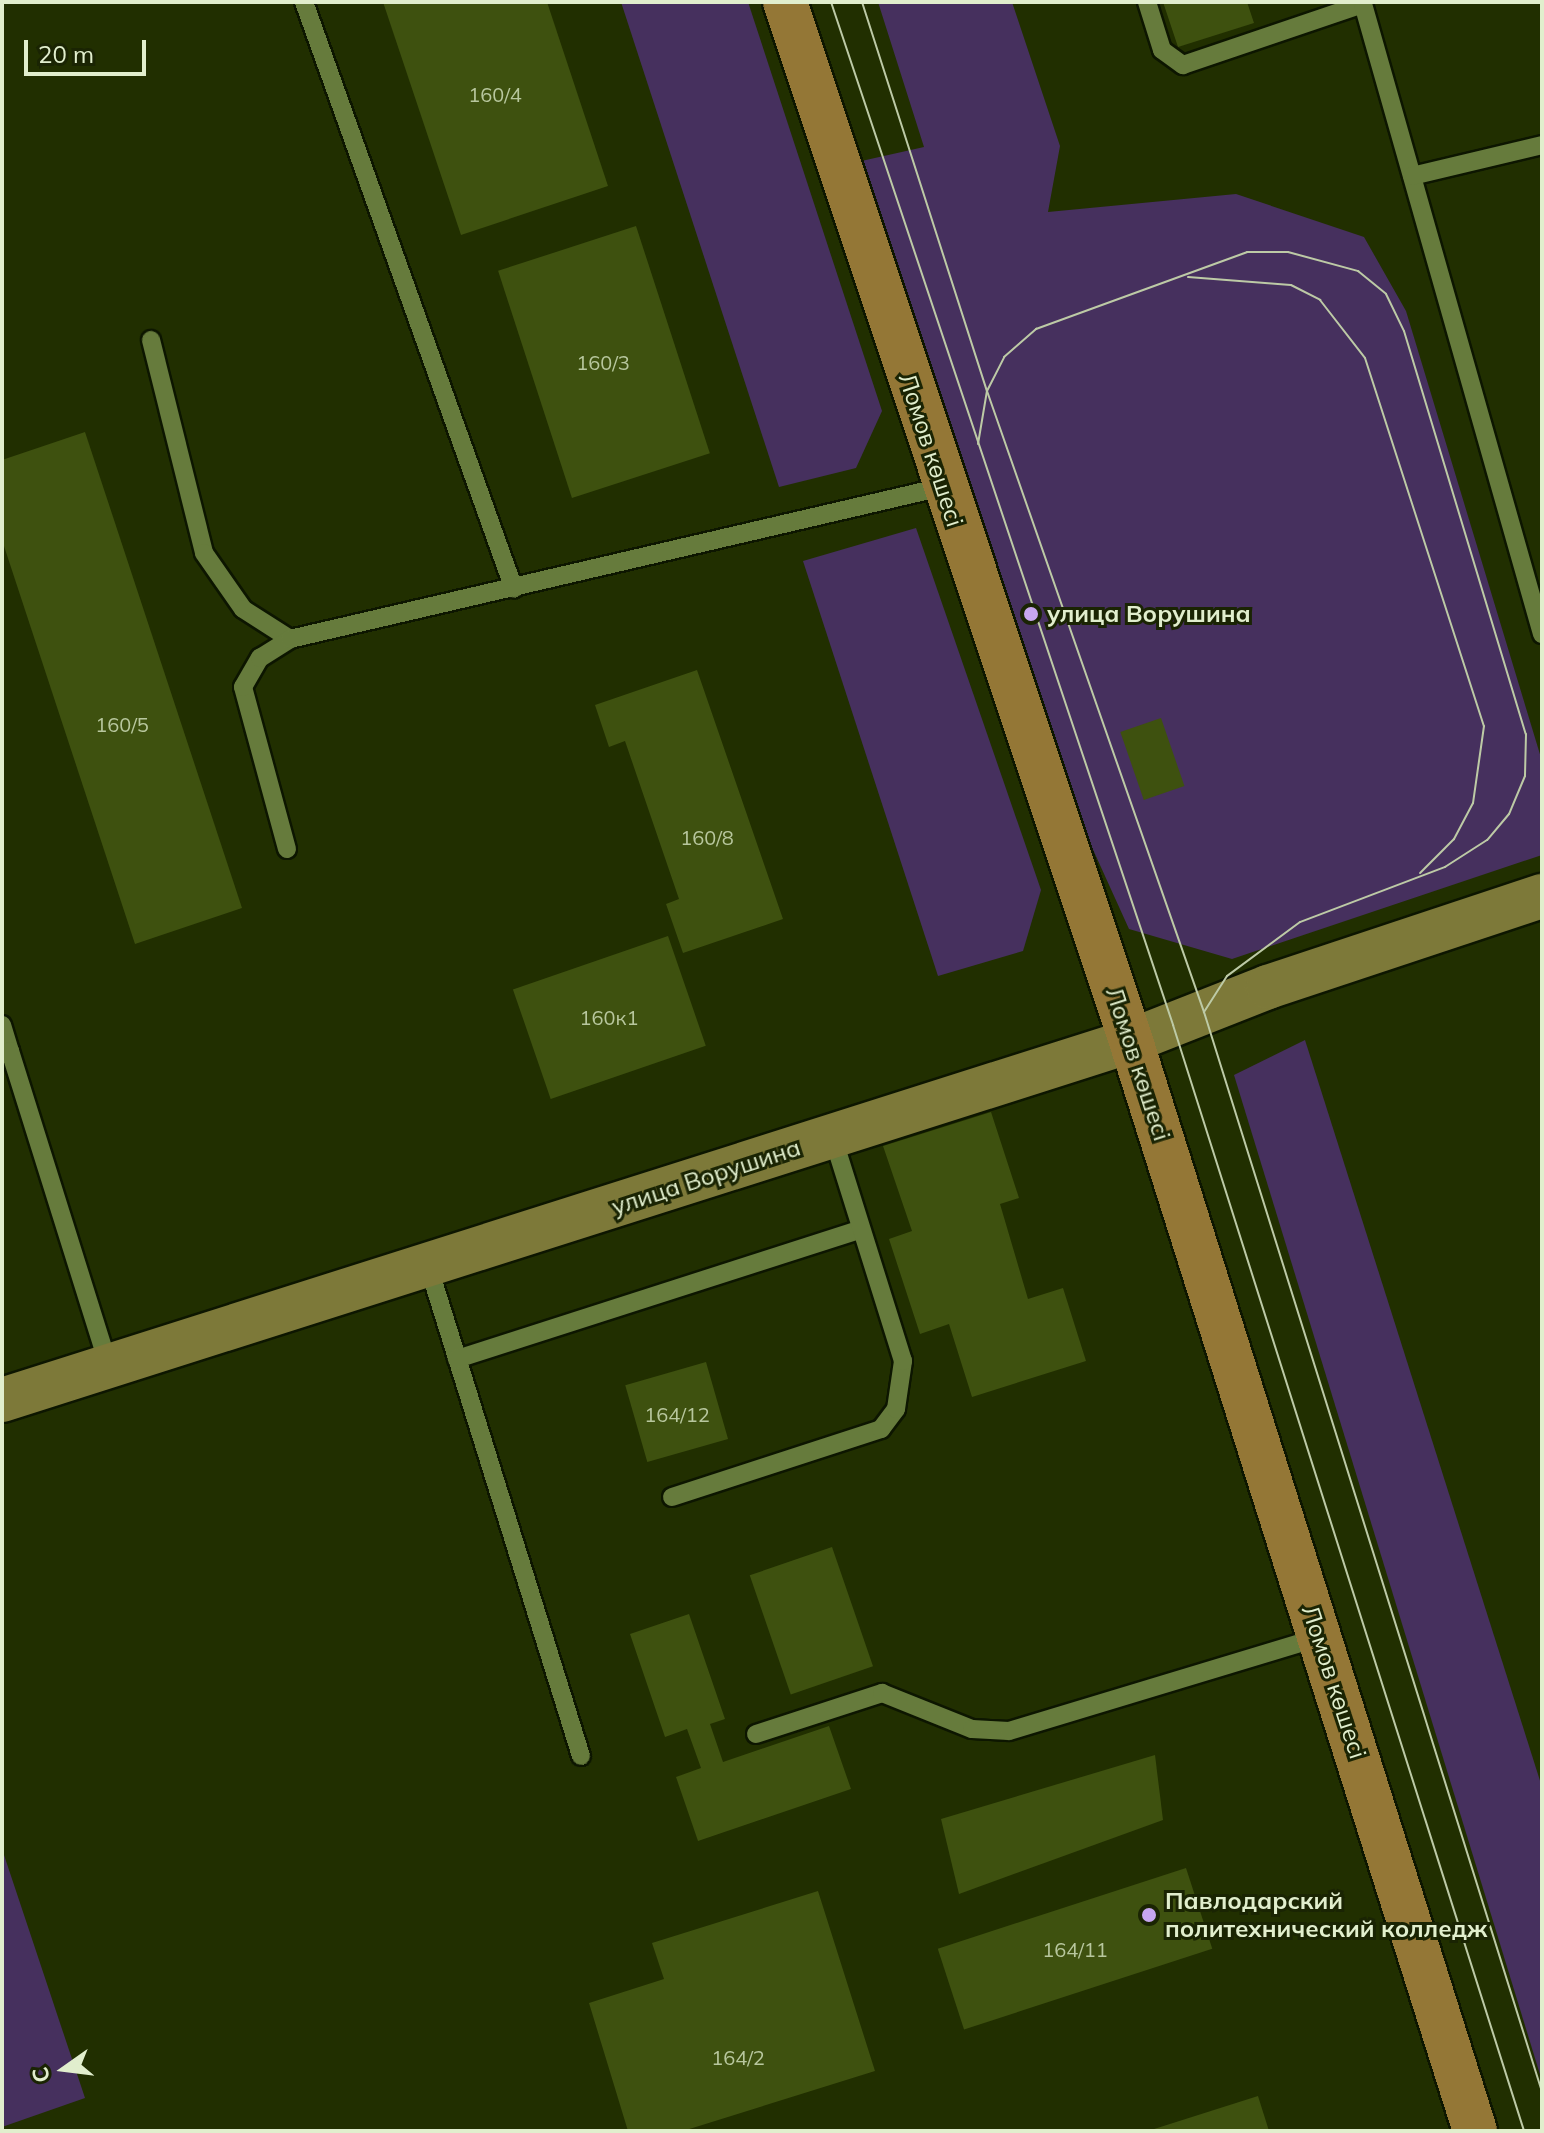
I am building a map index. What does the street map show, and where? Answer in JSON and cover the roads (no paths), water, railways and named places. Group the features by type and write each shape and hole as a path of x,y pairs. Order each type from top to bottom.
{"main road":[{"name":"Ломов көшесі","path":"785,2 942,487 1131,1041 1475,2131"}],"street":[{"name":"улица Ворушина","path":"2,1400 108,1364 429,1268 832,1135 1131,1041 1268,987 1542,896"}],"lane":[{"path":"304,2 514,589"},
{"path":"1147,2 1162,50 1183,65 1363,3 1542,634"},
{"path":"1412,176 1542,145"},
{"path":"151,340 204,553 243,609 290,639"},
{"path":"287,849 243,687 260,658 290,639 942,487"},
{"path":"2,1025 6,1052 108,1364"},
{"path":"672,1497 881,1429 896,1409 903,1361 832,1135"},
{"path":"457,1359 861,1229"},
{"path":"429,1268 581,1756"},
{"path":"756,1734 882,1693 981,1732 1009,1731 1320,1637"}],"tram line":[{"path":"831,2 1173,1025 1524,2131"},
{"path":"862,2 987,391 1204,1012 1542,2092"},
{"path":"978,444 987,391 1004,357 1036,329 1247,252 1288,252 1358,271 1386,294 1404,331 1526,734 1525,776 1509,814 1487,840 1445,867 1300,922 1227,976 1204,1012"},
{"path":"1188,277 1291,285 1320,300 1365,358 1484,726 1473,803 1454,839 1420,873"}],"place":[{"name":"улица Ворушина","path":"1031,614"},
{"name":"Павлодарский политехнический колледж","path":"1149,1915"}]}
